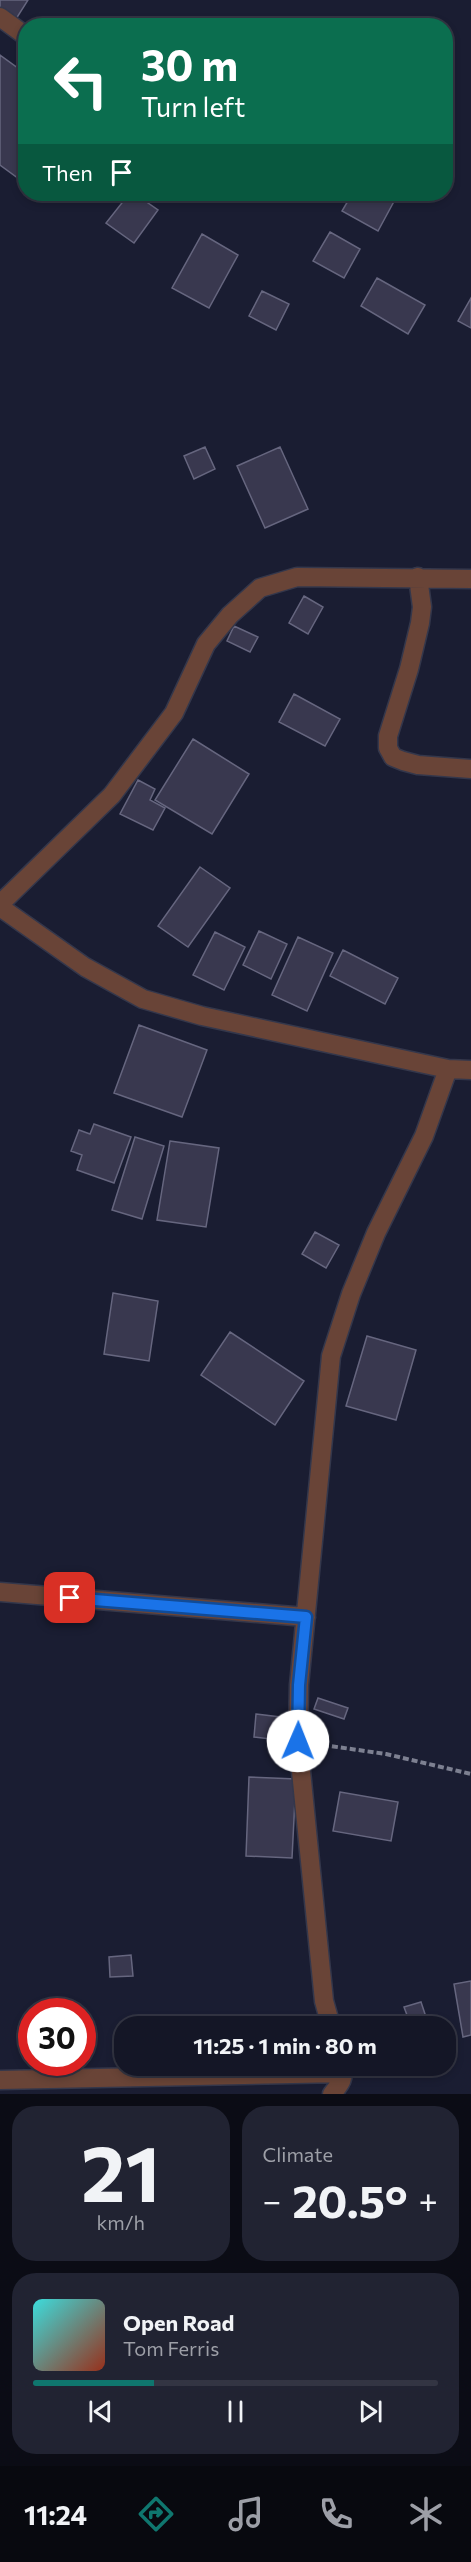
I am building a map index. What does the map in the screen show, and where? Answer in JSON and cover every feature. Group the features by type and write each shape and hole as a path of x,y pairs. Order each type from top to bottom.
{"street":[{"path":"0,17 18,30"},
{"path":"471,579 297,577 260,588 230,615 206,645 174,713 112,795 0,905 85,967 143,999 202,1016 448,1069 471,1070"},
{"path":"418,577 422,607 420,623 410,669 388,736 388,748 393,757 418,765 471,769"},
{"path":"328,2016 324,2001 298,1741 299,1685 331,1356 351,1293 376,1233 424,1136 448,1069"},
{"path":"0,1592 306,1617"},
{"path":"0,2080 125,2076"},
{"path":"332,2094 342,2083 342,2076"}],"path":[{"path":"298,1741 386,1754 471,1774"}],"building":[{"path":"0,0 28,0 16,19 0,8"},
{"path":"0,55 18,68 18,178 0,165"},
{"path":"123,201 145,201 158,210 134,243 106,223"},
{"path":"348,201 394,201 378,231 342,211"},
{"path":"330,232 360,249 344,278 313,261"},
{"path":"202,234 238,255 209,308 172,288"},
{"path":"377,278 425,305 408,334 361,306"},
{"path":"262,291 289,304 276,330 249,316"},
{"path":"471,298 471,328 458,321"},
{"path":"205,447 215,469 194,479 184,456"},
{"path":"280,447 308,509 265,528 237,466"},
{"path":"304,596 323,607 308,634 289,623"},
{"path":"234,626 258,637 250,652 227,641"},
{"path":"294,694 340,719 325,746 279,722"},
{"path":"193,739 249,774 212,834 155,800"},
{"path":"138,780 155,789 150,800 165,808 153,830 120,814"},
{"path":"200,867 230,888 188,947 158,926"},
{"path":"259,931 287,944 271,979 243,965"},
{"path":"215,932 245,947 224,990 193,975"},
{"path":"298,937 333,953 307,1011 272,995"},
{"path":"343,950 398,978 385,1004 330,976"},
{"path":"139,1025 207,1050 182,1117 114,1093"},
{"path":"94,1124 131,1137 114,1183 77,1170 82,1155 71,1151 79,1130 90,1134"},
{"path":"135,1137 164,1146 142,1219 112,1210"},
{"path":"170,1141 219,1148 206,1227 157,1220"},
{"path":"315,1232 339,1245 326,1268 302,1254"},
{"path":"113,1293 158,1301 149,1361 104,1354"},
{"path":"230,1332 304,1381 275,1425 201,1375"},
{"path":"367,1336 416,1350 396,1420 346,1406"},
{"path":"318,1698 348,1708 344,1719 314,1709"},
{"path":"256,1714 289,1718 287,1741 254,1737"},
{"path":"249,1777 296,1779 292,1858 246,1856"},
{"path":"340,1792 398,1802 391,1841 333,1831"},
{"path":"131,1955 133,1976 110,1977 109,1957"},
{"path":"471,1981 471,2035 463,2037 454,1984"},
{"path":"421,2002 426,2016 407,2016 404,2007"}],"route":[{"path":"70,1598 306,1617 299,1685 298,1741"}]}
